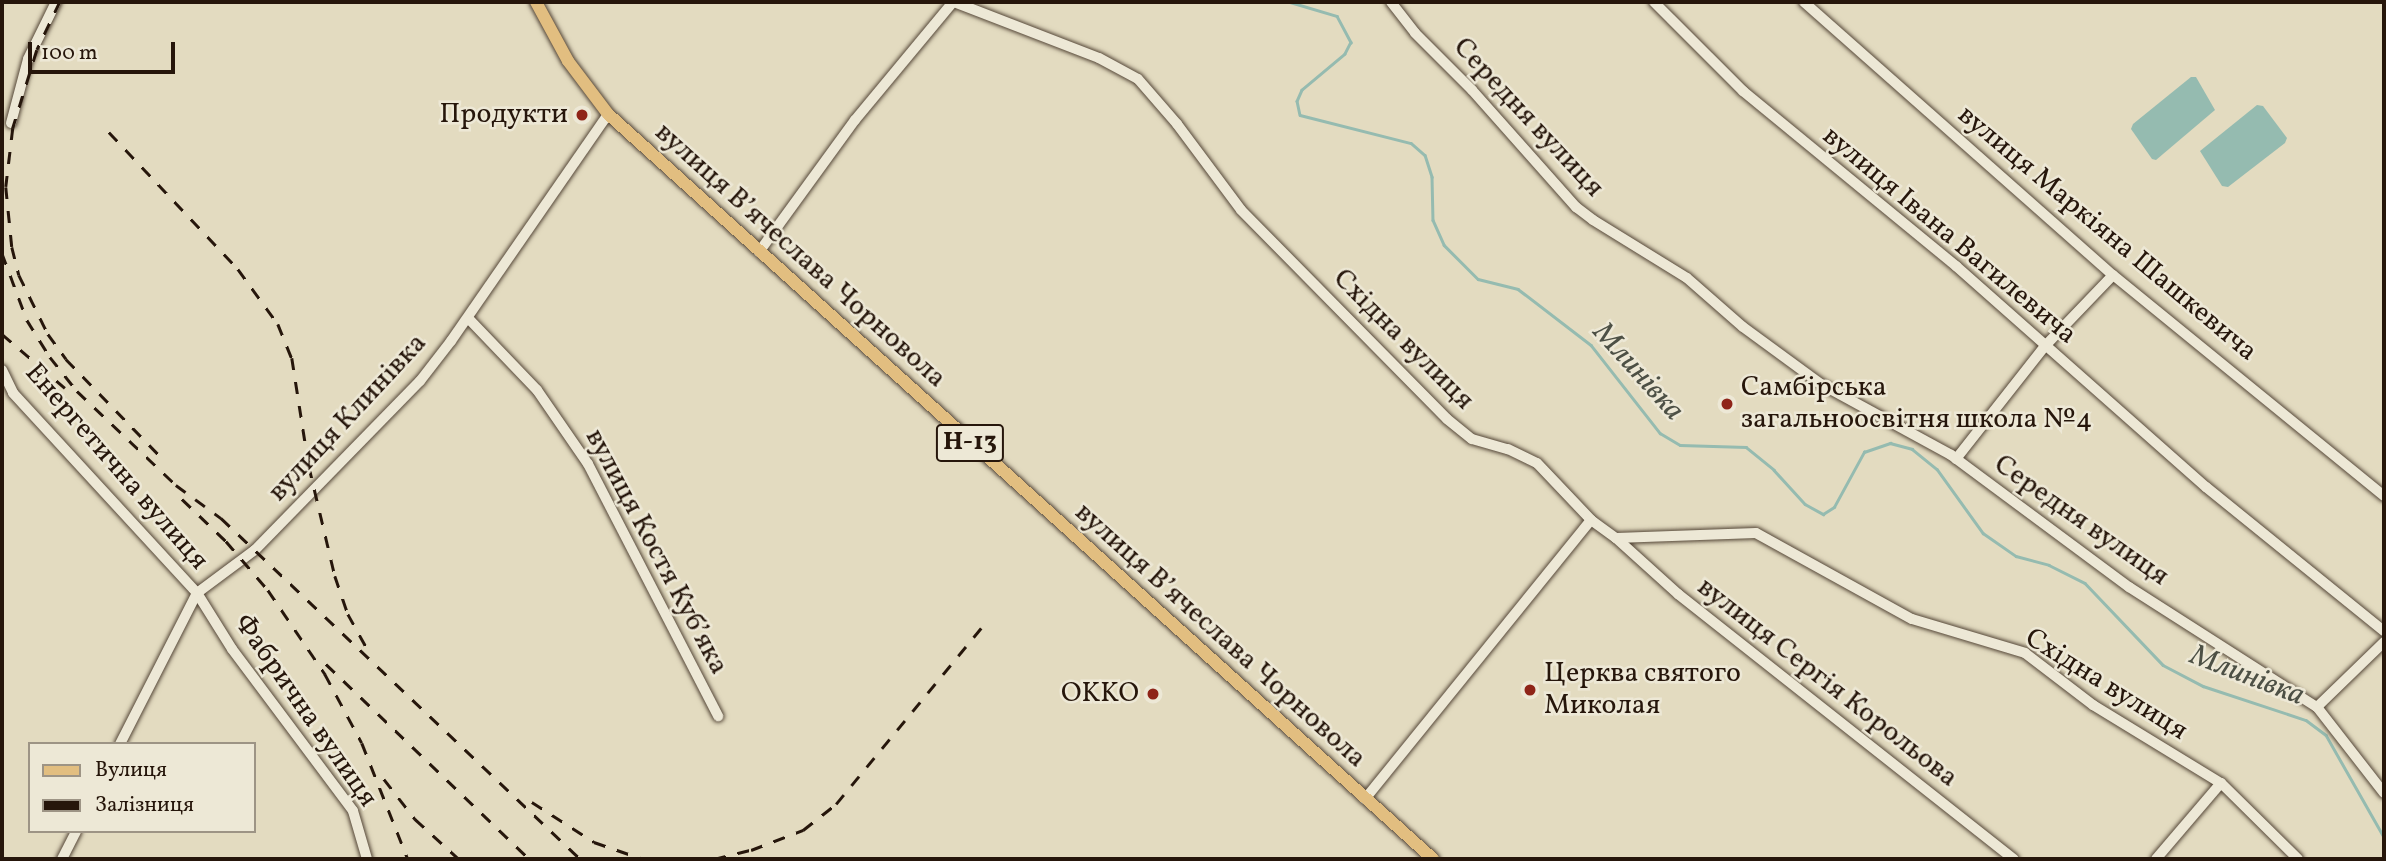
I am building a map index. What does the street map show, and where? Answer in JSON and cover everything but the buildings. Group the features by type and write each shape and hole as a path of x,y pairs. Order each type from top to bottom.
{"main road":[{"name":"вулиця Вʼячеслава Чорновола","path":"536,2 568,61 608,114 1433,859"}],"street":[{"path":"11,123 28,59 55,2"},
{"path":"758,252 855,120 954,2"},
{"name":"Східна вулиця","path":"954,2 1099,58 1138,79 1177,124 1241,210 1447,419 1472,439 1508,449 1537,463 1591,520 1616,538 1756,533 1912,619 2025,653 2093,705 2221,783 2298,859"},
{"name":"Середня вулиця","path":"1391,2 1415,33 1472,90 1576,207 1686,278 1743,327 1821,384 1956,459 2129,587 2317,707 2384,793"},
{"name":"вулиця Івана Вагилевича","path":"1654,2 1743,91 1956,266 2206,487 2384,631"},
{"name":"вулиця Маркіяна Шашкевича","path":"1804,2 2113,275 2384,496"},
{"name":"вулиця Клинівка","path":"121,742 197,593 255,550 275,531 287,514 420,381 468,318 608,114"},
{"path":"1956,459 2045,346 2113,275"},
{"name":"вулиця Костя Кубʼяка","path":"468,318 537,390 588,464 718,716"},
{"name":"Енергетична вулиця","path":"2,370 13,393 197,593"},
{"path":"1365,799 1591,520"},
{"name":"вулиця Сергія Корольова","path":"1616,538 1678,594 2014,859"},
{"name":"Фабрична вулиця","path":"197,593 232,649 353,811 367,859"},
{"path":"2317,707 2384,642"},
{"path":"2156,859 2221,783"},
{"path":"62,859 75,833"}],"water":[{"path":"2191,77 2196,77 2215,110 2156,160 2152,159 2131,129 2133,124"},
{"path":"2257,105 2263,106 2287,138 2285,143 2228,187 2222,186 2200,151"}],"waterway":[{"name":"Млинівка","path":"1290,2 1337,16 1351,42 1345,54 1302,90 1297,101 1300,115 1411,143 1425,155 1432,177 1433,220 1444,245 1478,279 1518,289 1591,345 1660,433 1680,445 1746,447 1774,470 1805,504 1823,514 1834,507 1864,452 1890,443 1912,449 1937,469 1983,533 2016,556 2049,565 2085,583 2163,665 2203,686 2306,720 2326,735 2384,837"}],"railway":[{"path":"60,2 37,50 13,128 6,187 12,247 19,275 48,334 66,359 165,461"},
{"path":"109,132 238,269 278,324 292,358 309,466 335,576 348,614 367,648"},
{"path":"2,253 27,320 50,357 77,391 176,485 221,518 580,859"},
{"path":"2,334 65,388"},
{"path":"182,499 226,541 268,590 325,674 362,743 408,859"},
{"path":"714,859 751,850 803,830 836,804 986,622"},
{"path":"326,664 529,859"},
{"path":"384,779 415,819 459,859"},
{"path":"532,802 594,842 643,859"}],"place":[{"name":"Продукти","path":"582,115"},
{"name":"Самбірська загальноосвітня школа №4","path":"1727,404"},
{"name":"Церква святого Миколая","path":"1530,690"},
{"name":"OKKO","path":"1153,694"}]}
